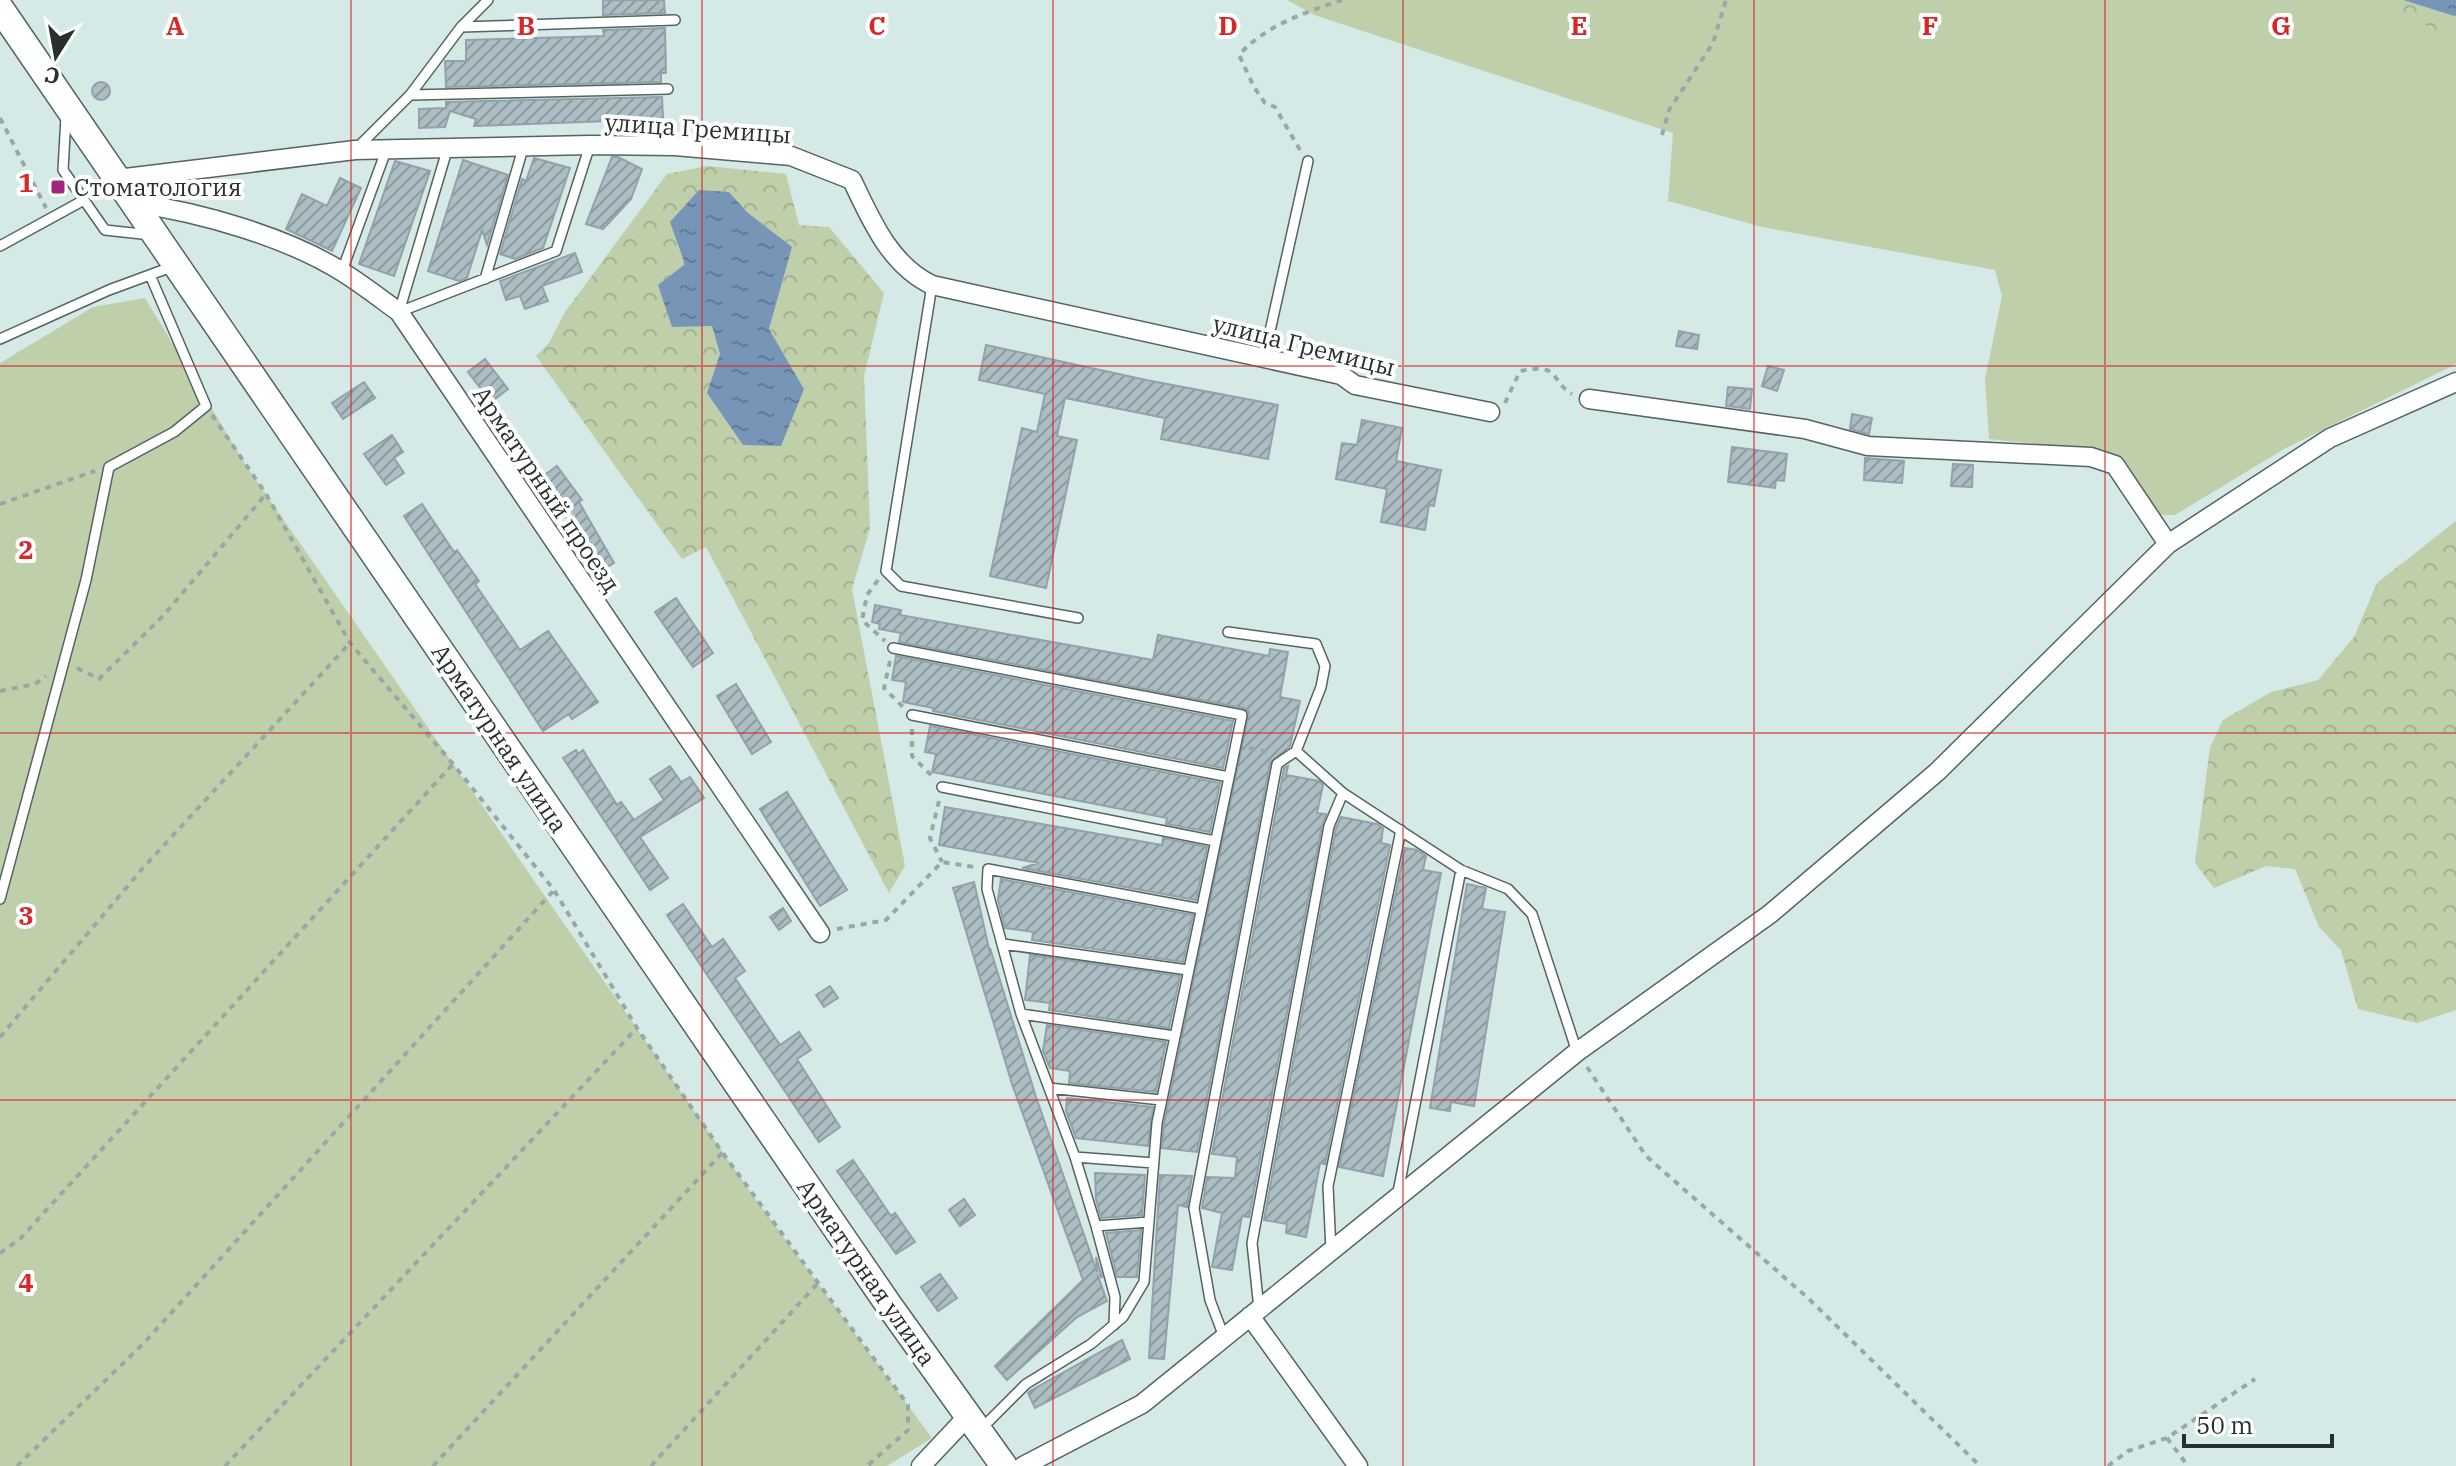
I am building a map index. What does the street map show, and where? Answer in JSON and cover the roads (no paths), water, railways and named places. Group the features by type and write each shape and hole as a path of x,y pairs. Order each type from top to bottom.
{"street":[{"name":"Арматурная улица","path":"0,8 888,1304 1004,1466"},
{"name":"улица Гремицы","path":"117,179 387,148 675,146 791,156 852,180 872,223 894,255 916,278 932,285 1341,375 1355,385 1490,412"},
{"name":"Арматурный проезд","path":"134,203 182,210 285,244 342,271 399,312 820,933"},
{"path":"1023,1466 1142,1404 1577,1052 1770,914 1937,772 2168,544 2330,438 2456,382"},
{"path":"1589,399 1805,429 1868,446 2091,457 2115,465 2168,544"},
{"path":"1254,1313 1358,1466"},
{"path":"921,1466 974,1424"}],"lane":[{"path":"355,150 410,95 461,27 488,0"},
{"path":"461,27 675,20"},
{"path":"410,95 668,89"},
{"path":"67,105 63,170 105,230 156,236"},
{"path":"485,279 524,145"},
{"path":"399,312 556,251 590,145"},
{"path":"399,312 448,147"},
{"path":"342,271 387,148"},
{"path":"1264,358 1308,161"},
{"path":"0,246 84,200"},
{"path":"0,339 176,265"},
{"path":"0,899 86,580 109,467 174,432 206,406 150,275"},
{"path":"932,285 886,571 901,586 1078,618"},
{"path":"1224,1337 1210,1300 1194,1208 1277,764 1292,753 1321,687 1325,666 1316,644 1228,632"},
{"path":"893,648 1242,715 1161,1100 1144,1282 1123,1317 1114,1325 1091,1344 1026,1384 974,1424"},
{"path":"912,715 1229,777"},
{"path":"1292,753 1343,793 1461,870 1508,889 1532,914 1577,1052"},
{"path":"942,787 1215,841"},
{"path":"1254,1313 1252,1243 1329,826 1343,793"},
{"path":"1331,1251 1328,1186 1401,830"},
{"path":"1114,1325 1115,1297 1096,1226 1075,1157 1021,1014 987,889 988,869 1201,909"},
{"path":"1397,1197 1461,870"},
{"path":"1003,944 1188,970"},
{"path":"1021,1014 1175,1036"},
{"path":"1049,1088 1161,1100"},
{"path":"1075,1157 1154,1163"},
{"path":"1096,1226 1149,1222"}],"water":[{"path":"2403,0 2456,0 2456,16 2451,15"},
{"path":"699,190 729,192 747,212 792,247 769,329 804,389 781,446 743,445 707,393 720,354 712,326 672,327 658,285 685,264 670,222"}],"place":[{"name":"Стоматология","path":"58,187"}]}
